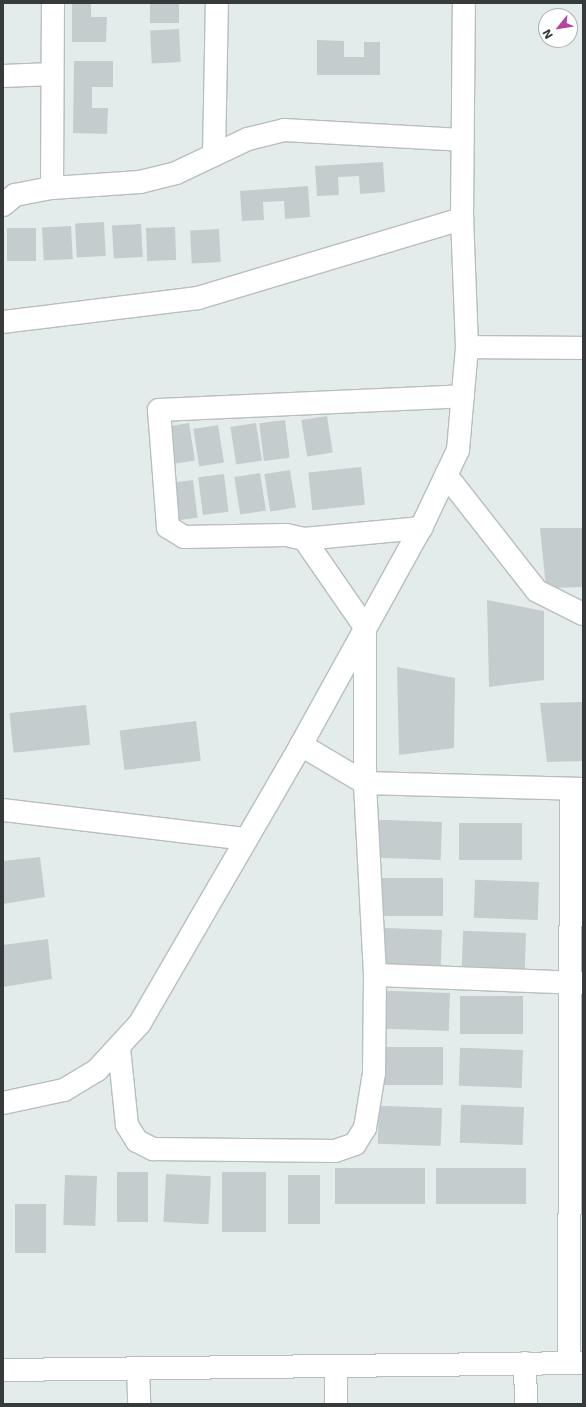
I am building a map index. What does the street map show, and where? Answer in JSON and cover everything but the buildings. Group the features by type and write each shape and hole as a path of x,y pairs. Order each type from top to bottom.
{"street":[{"path":"52,188 53,3"},
{"path":"214,155 217,3"},
{"path":"3,1103 64,1090 97,1070 119,1048 140,1023 301,744 421,528 458,450 467,347 462,219 461,140 464,3"},
{"path":"3,76 52,74"},
{"path":"3,205 15,196 52,188 140,182 176,173 248,139 284,130 461,140"},
{"path":"3,322 198,298 462,219"},
{"path":"467,347 583,348"},
{"path":"421,528 304,539 286,535 175,535 168,528 159,410 463,396"},
{"path":"446,475 537,591 583,614"},
{"path":"119,1048 127,1126 136,1141 153,1149 335,1151 355,1144 365,1128 374,1073 375,975 365,783 365,627 304,539"},
{"path":"3,1370 576,1363 577,789 365,783 301,744"},
{"path":"3,810 246,839"},
{"path":"375,975 577,983"},
{"path":"525,1363 526,1404"},
{"path":"336,1366 336,1404"},
{"path":"138,1368 139,1404"}]}
